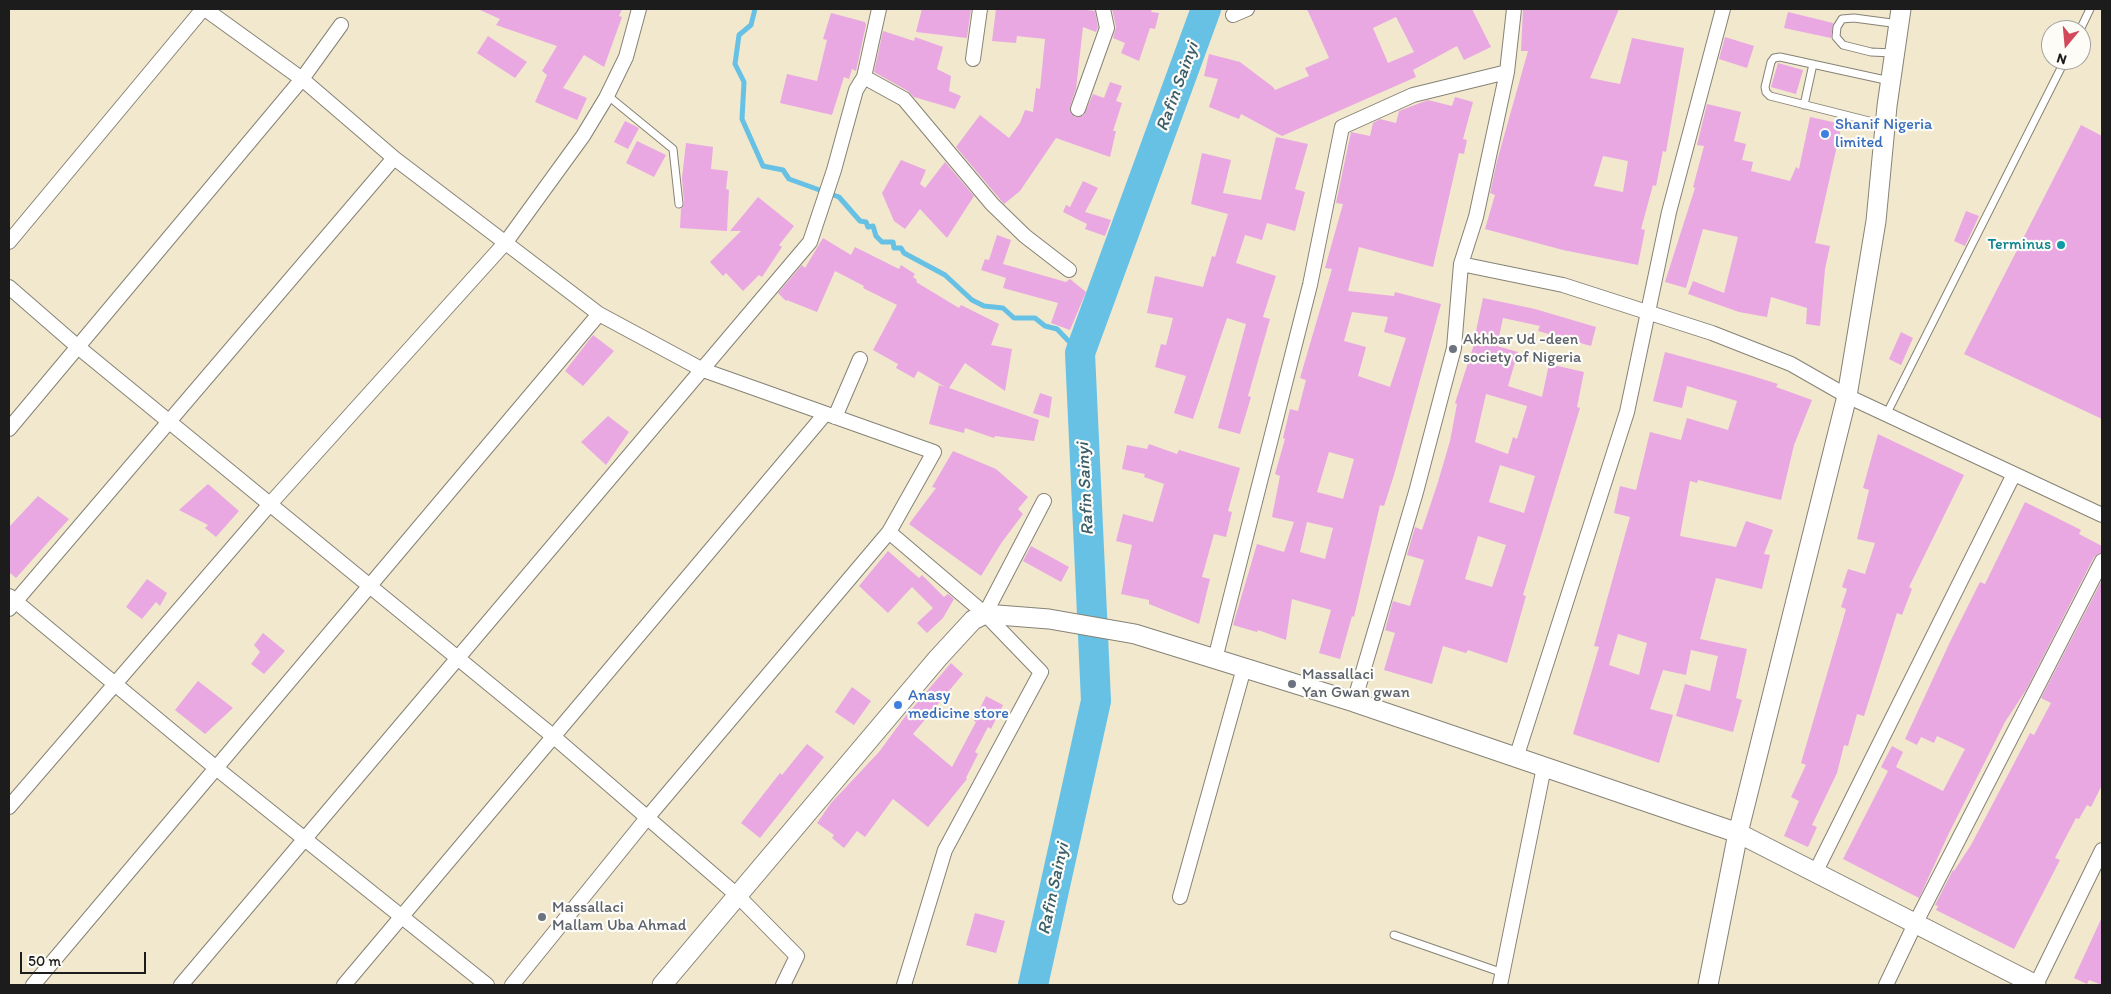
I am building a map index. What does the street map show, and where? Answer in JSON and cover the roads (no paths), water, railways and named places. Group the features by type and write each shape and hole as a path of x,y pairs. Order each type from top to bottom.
{"street":[{"path":"9,242 204,9 302,80 394,158 599,314 703,370 934,452 888,532 647,818 512,985"},
{"path":"9,807 270,504 506,242 583,136 607,95 626,57 639,9"},
{"path":"181,985 810,242 834,170 856,90 864,77 879,9"},
{"path":"973,59 980,9"},
{"path":"1078,109 1106,28 1103,9"},
{"path":"1233,15 1246,9"},
{"path":"1354,702 1416,492 1454,348 1461,264 1476,217 1507,72 1514,9"},
{"path":"1516,758 1627,412 1685,149 1723,9"},
{"path":"1708,985 1738,833 1847,396 1876,221 1893,53 1900,16"},
{"path":"9,430 302,80 341,25"},
{"path":"1215,660 1310,285 1342,127 1413,95 1507,72"},
{"path":"864,77 904,100 927,124 992,204 1024,236 1069,270"},
{"path":"394,158 170,420 11,602 487,985"},
{"path":"1461,264 1563,285 1712,333 1791,364 1847,396 2102,515"},
{"path":"9,287 78,347 170,420 369,587 554,737 738,896 797,956 783,985"},
{"path":"32,985 599,314"},
{"path":"344,985 830,416 860,359"},
{"path":"1815,873 2014,474"},
{"path":"985,614 1044,501"},
{"path":"888,532 985,614 1041,672 945,850 904,985"},
{"path":"1886,985 1915,924 2102,561"},
{"path":"662,985 938,658 973,620 985,614 1050,619 1135,634 1354,702 1738,833 2036,985 2102,850"},
{"path":"1180,897 1244,668"},
{"path":"1501,979 1544,767"}],"lane":[{"path":"1893,53 1871,52 1843,46 1836,37 1837,27 1842,18 1900,16"},
{"path":"1885,125 1770,96 1766,92 1765,87 1774,58 1780,57 1890,81"},
{"path":"1804,105 1813,64"},
{"path":"1886,414 2059,70"},
{"path":"607,95 673,148 679,204"},
{"path":"1394,935 1501,979"}],"waterway":[{"path":"755,9 751,25 739,35 735,64 744,82 742,119 763,166 783,170 789,179 839,197 860,221 866,222 868,227 873,226 876,236 882,242 893,242 894,248 901,248 904,253 945,275 972,300 984,306 1003,308 1014,318 1035,318 1045,326 1057,329 1080,353"},
{"name":"Rafin Sainyi","path":"1033,985 1096,701 1080,353 1206,9"}],"place":[{"name":"Shanif Nigeria limited","path":"1825,134"},
{"name":"Terminus","path":"2061,245"},
{"name":"Akhbar Ud -deen society of Nigeria","path":"1453,349"},
{"name":"Massallaci Yan Gwan gwan","path":"1292,684"},
{"name":"Anasy medicine store","path":"898,705"},
{"name":"Massallaci Mallam Uba Ahmad","path":"542,917"}]}
